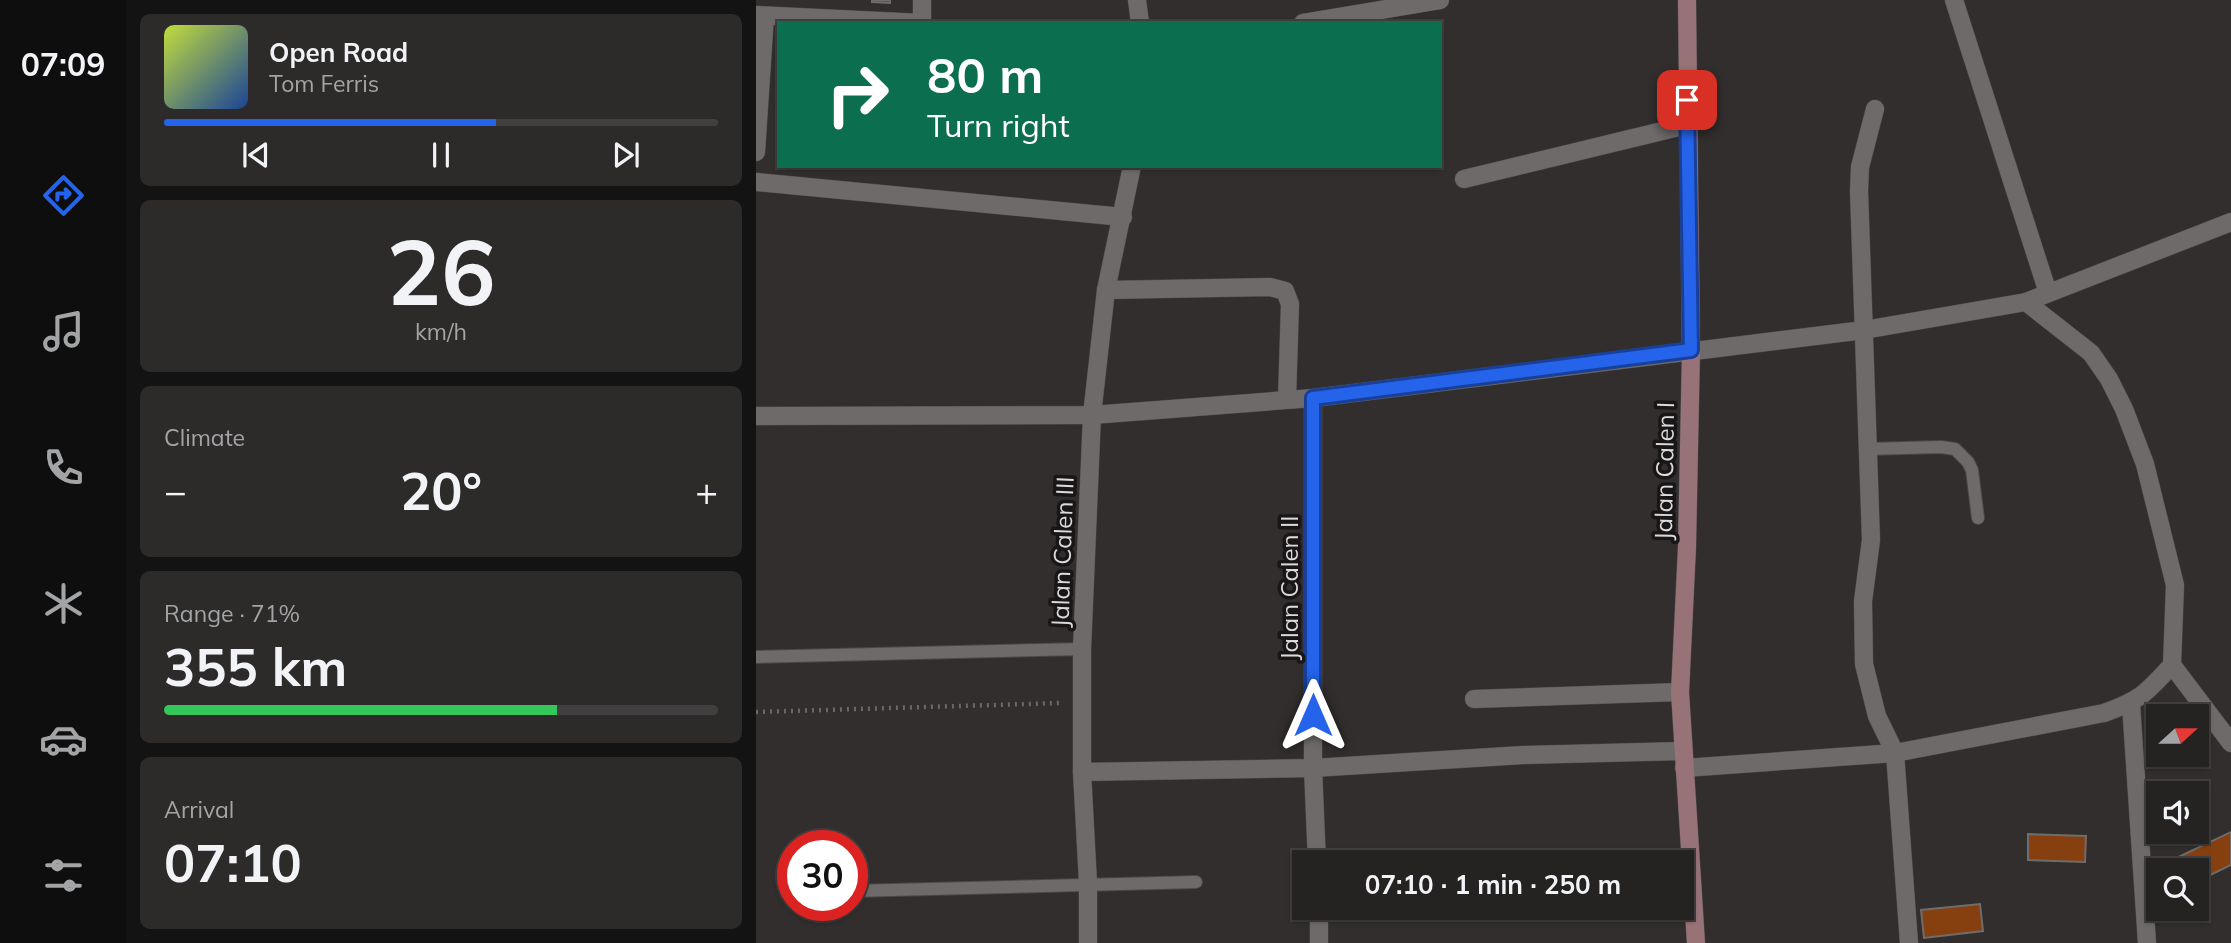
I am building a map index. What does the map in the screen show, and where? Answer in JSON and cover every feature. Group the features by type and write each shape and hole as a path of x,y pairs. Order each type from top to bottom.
{"street":[{"path":"922,0 922,21"},
{"path":"1137,0 1140,21"},
{"path":"1315,21 1440,0"},
{"name":"Jalan Calen I","path":"1687,0 1691,350 1687,547 1680,692 1696,943"},
{"path":"1954,0 2048,293"},
{"path":"756,152 761,15 882,21"},
{"path":"1875,109 1860,167 1866,449 1871,540 1863,601 1864,664 1877,716 1895,753 1909,943"},
{"path":"1464,179 1687,125"},
{"name":"Jalan Calen III","path":"1088,943 1082,772 1082,649 1092,415 1106,290 1132,168"},
{"path":"756,182 1123,217"},
{"path":"756,416 1092,415 1313,398 1864,330 2026,302 2231,222"},
{"path":"1106,290 1270,287 1284,291 1290,304 1287,399"},
{"path":"2026,302 2091,353 2109,379 2124,409 2145,464 2175,585 2172,665 2231,743"},
{"name":"Jalan Calen II","path":"1313,398 1313,768 1316,850"},
{"path":"1082,772 1313,768 1523,755 1683,759 1895,753 2105,713 2131,704 2144,695 2172,665"},
{"path":"1474,698 1680,692"},
{"path":"2131,704 2147,943"},
{"path":"1319,920 1319,943"}],"lane":[{"path":"1866,449 1955,449 1972,470 1978,518"},
{"path":"756,657 1082,649"},
{"path":"868,891 1196,882"}],"path":[{"path":"756,712 1083,703"}],"building":[{"path":"890,0 890,3 872,2"},
{"path":"2231,832 2231,865 2209,876 2209,858 2176,858 2209,844"},
{"path":"2028,834 2086,836 2085,862 2028,860"},
{"path":"1980,904 1983,931 1924,938 1921,910"}],"route":[{"path":"1313,715 1313,398 1691,350 1687,100"}]}
